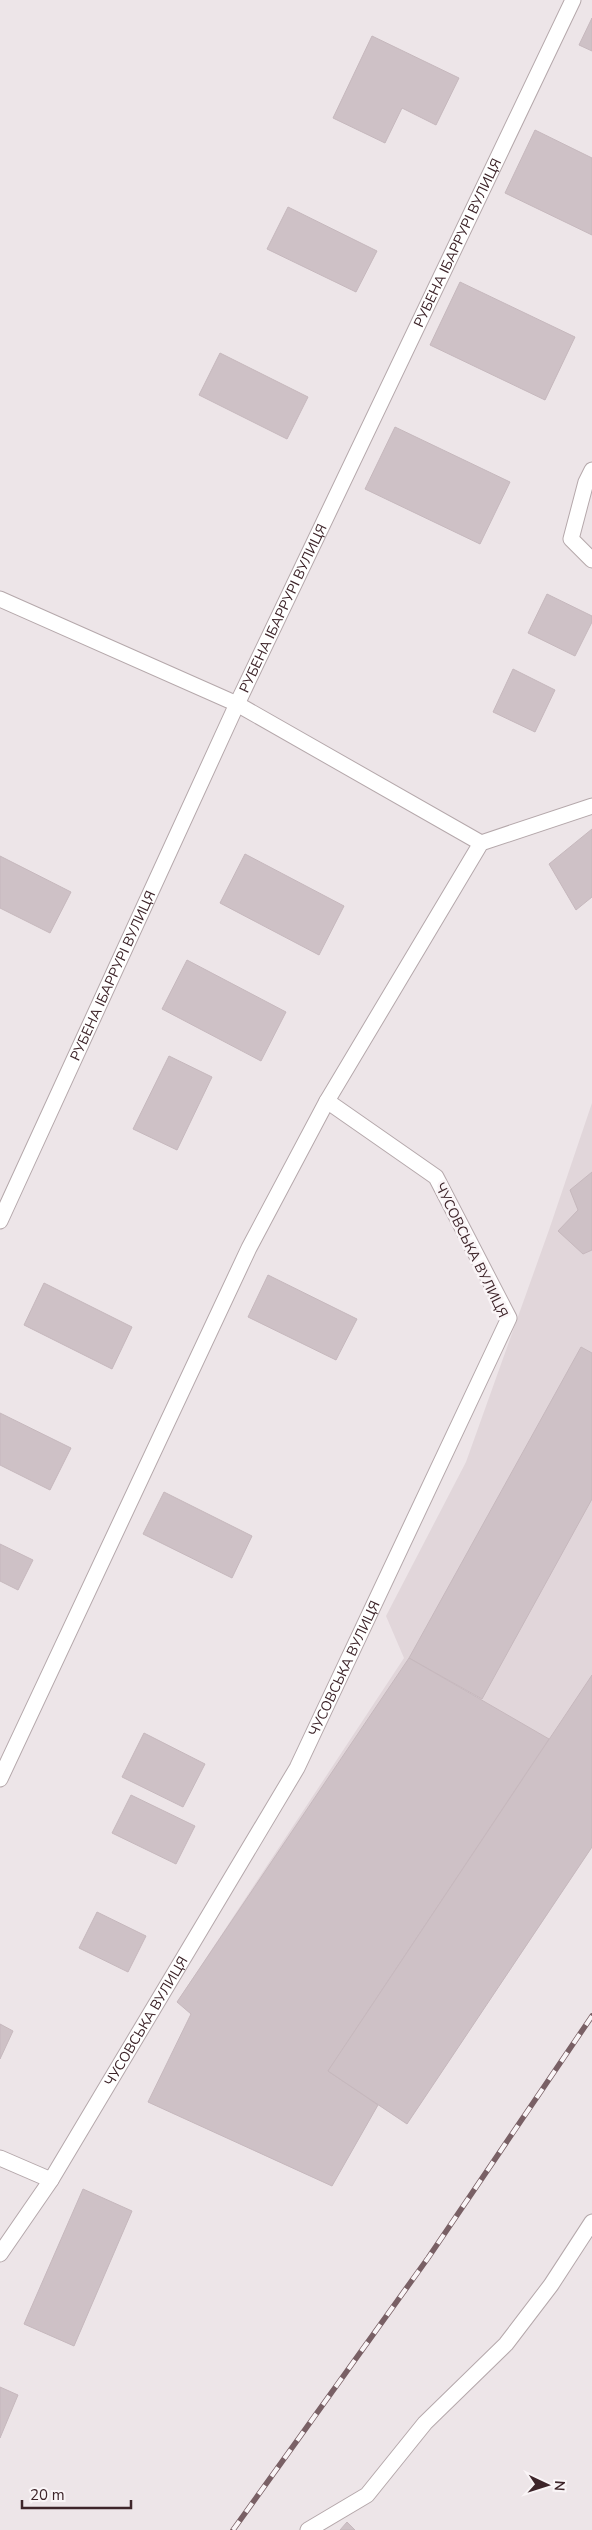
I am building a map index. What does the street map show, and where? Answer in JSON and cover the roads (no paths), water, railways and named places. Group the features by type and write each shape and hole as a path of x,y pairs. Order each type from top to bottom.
{"street":[{"name":"РУБЕНА ІБАРРУРІ ВУЛИЦЯ","path":"0,1221 237,704 573,0"},
{"path":"592,470 586,482 572,539 592,560"},
{"path":"0,599 237,704 481,843"},
{"path":"0,1779 249,1248 327,1101 481,843 592,806"},
{"name":"ЧУСОВСЬКА ВУЛИЦЯ","path":"0,2254 51,2180 297,1768 509,1318 436,1177 327,1101"},
{"path":"0,2158 51,2180"},
{"path":"308,2530 367,2495 425,2423 506,2344 551,2284 592,2222"}],"railway":[{"path":"233,2530 428,2258 592,2016"}]}
